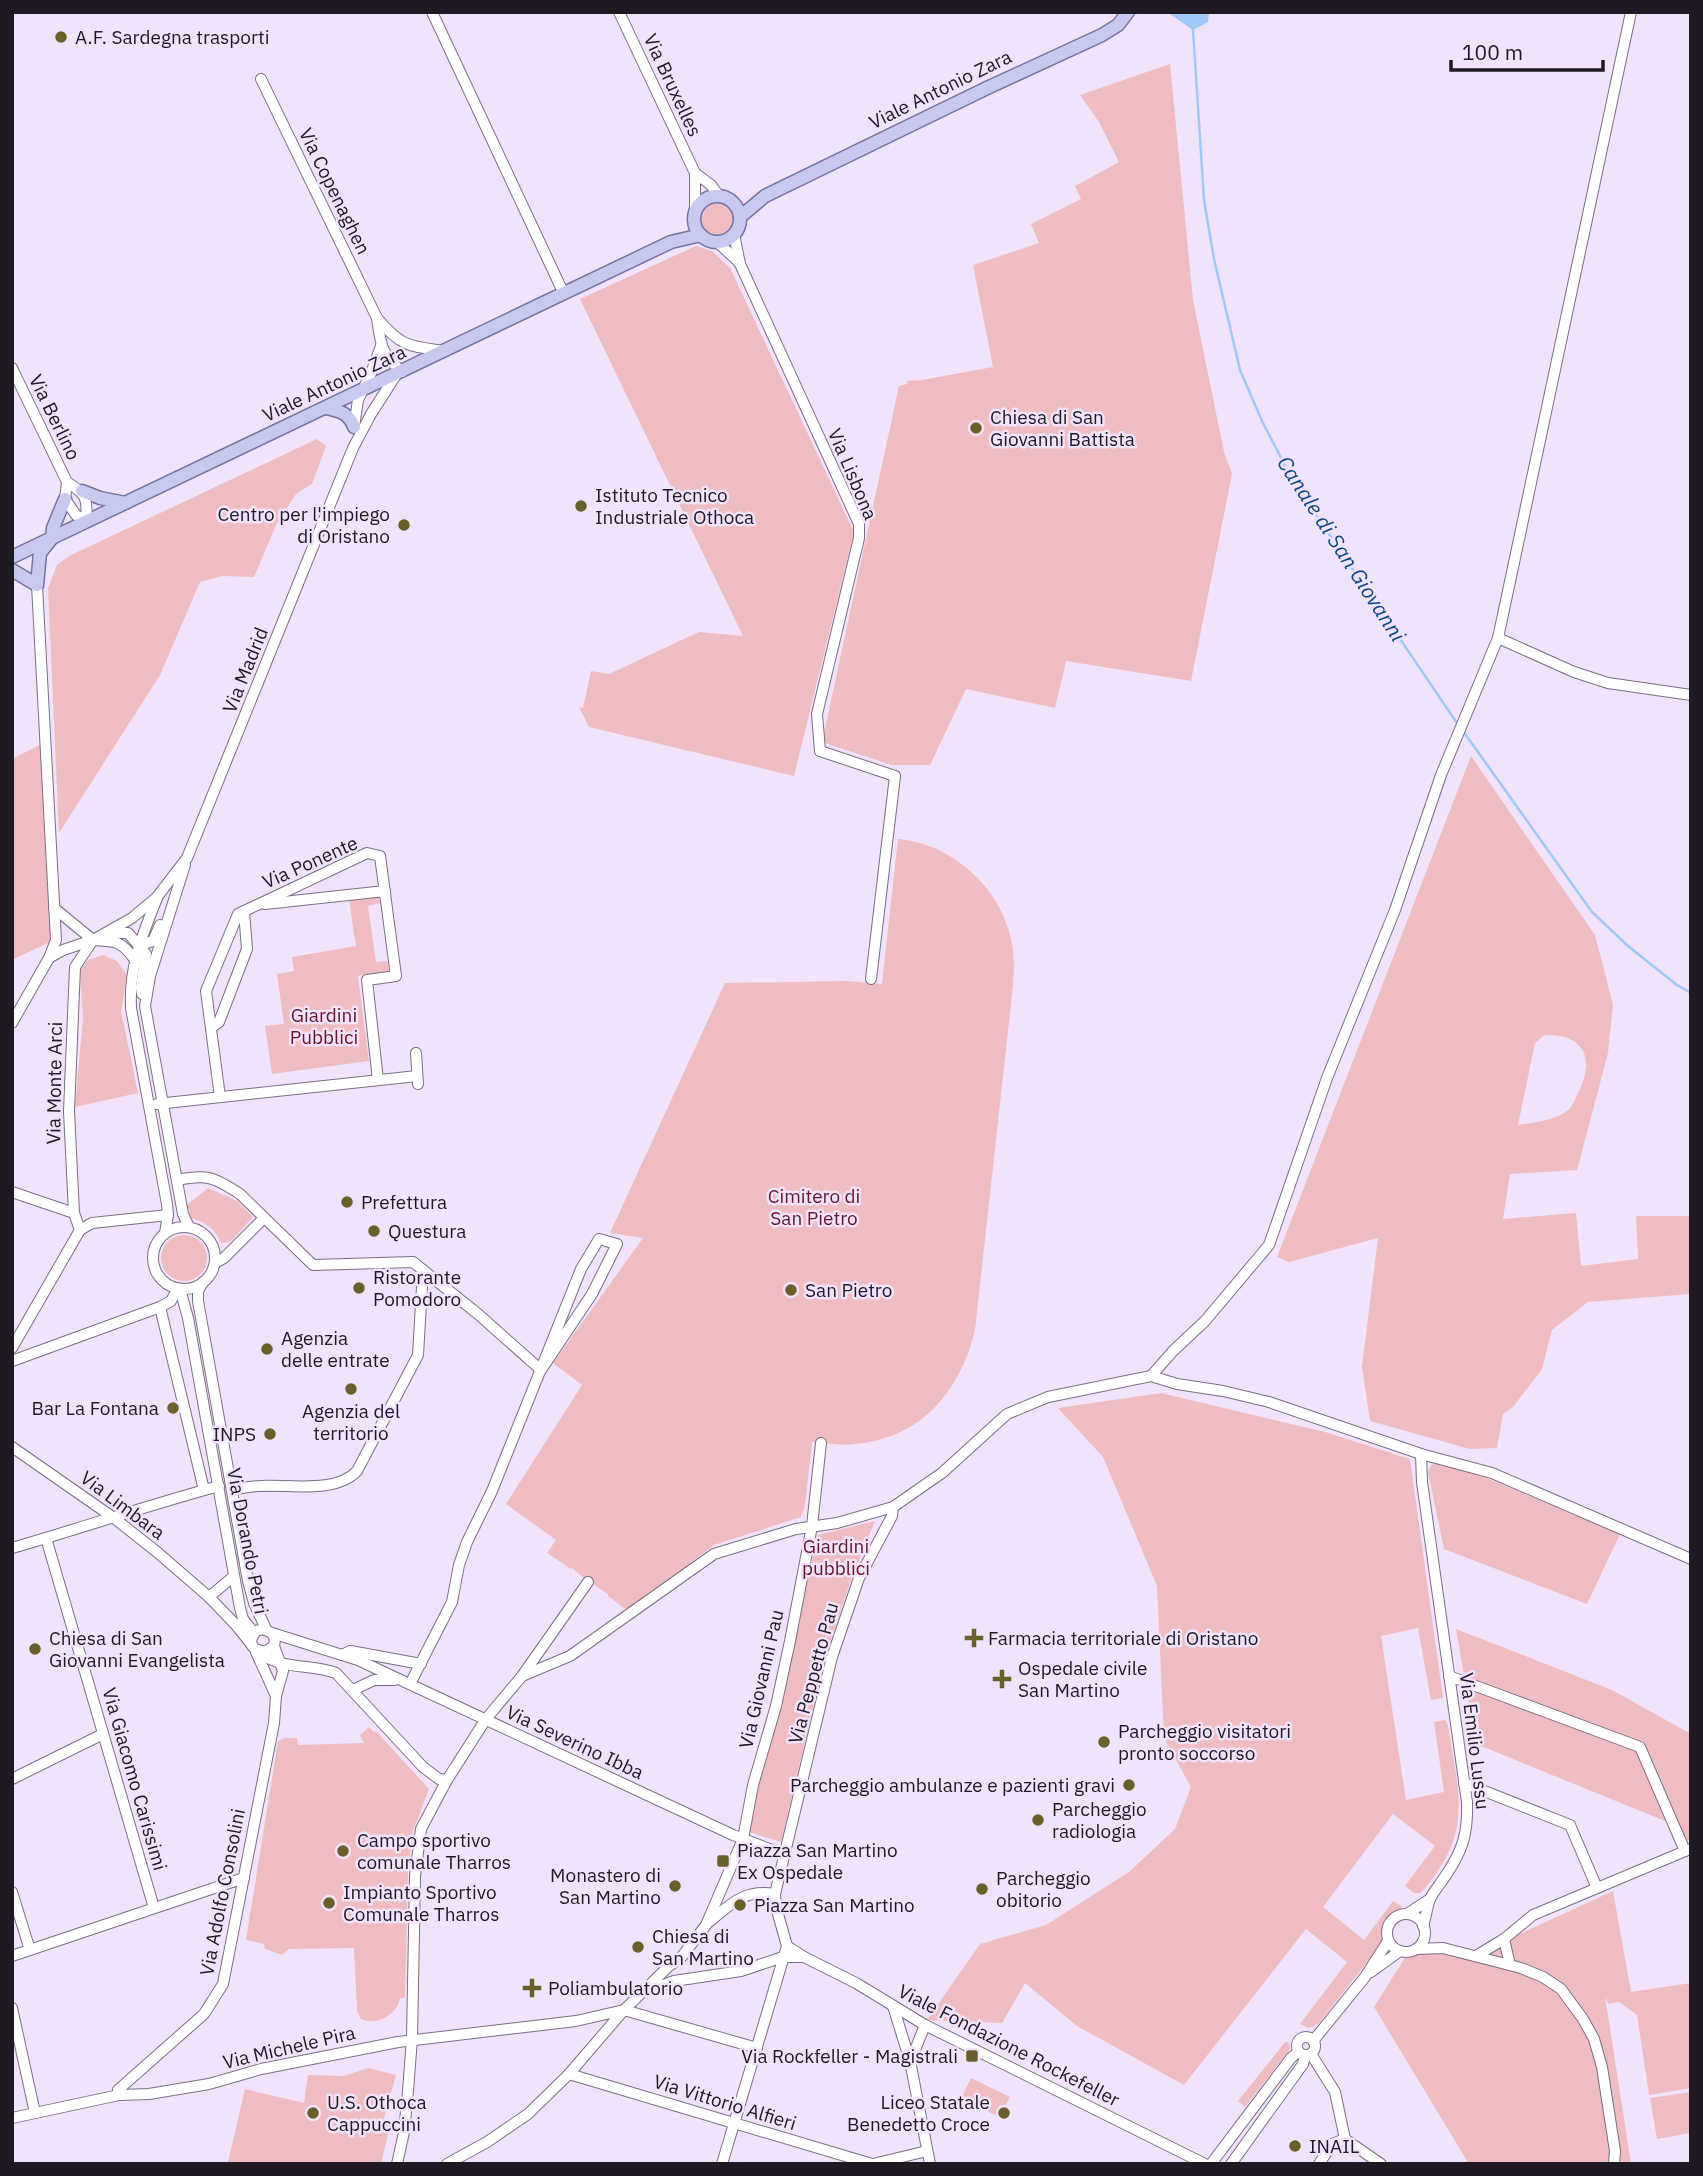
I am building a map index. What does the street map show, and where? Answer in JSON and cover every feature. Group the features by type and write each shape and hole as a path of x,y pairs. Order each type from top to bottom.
{"main road":[{"name":"Viale Antonio Zara","path":"740,217 765,196 1102,35 1118,25 1128,12"},
{"path":"719,196 733,202 740,217 734,234 723,241 701,235 695,216 705,199 719,196"},
{"name":"Viale Antonio Zara","path":"733,202 765,196"},
{"name":"Viale Antonio Zara","path":"671,242 695,216"},
{"name":"Viale Antonio Zara","path":"12,557 671,242 701,235"},
{"path":"326,408 346,413 354,427"},
{"path":"82,491 125,503"},
{"path":"12,570 37,585 40,554 52,538 53,528 65,499"}],"street":[{"path":"432,12 564,294"},
{"name":"Via Bruxelles","path":"619,12 695,173 695,216"},
{"path":"1151,1376 1205,1321 1269,1245 1327,1078 1395,910 1441,775 1497,638 1631,12"},
{"name":"Via Copenaghen","path":"261,79 377,318 395,338 406,345 445,351"},
{"name":"Via Bruxelles","path":"695,173 719,196"},
{"name":"Via Lisbona","path":"734,234 740,264 859,524 859,538 817,714 820,751 895,776 871,979"},
{"name":"Via Lisbona","path":"716,241 740,264"},
{"name":"Via Copenaghen","path":"377,318 381,346"},
{"path":"381,346 399,373"},
{"path":"362,389 381,346"},
{"name":"Via Berlino","path":"12,369 67,482 65,499"},
{"name":"Via Madrid","path":"157,897 187,858 353,448 371,414 399,373"},
{"name":"Via Madrid","path":"353,448 358,400 362,389"},
{"name":"Via Berlino","path":"67,482 82,491"},
{"path":"65,499 76,515 86,521 87,507 82,491"},
{"path":"12,1023 49,958 56,940 37,585"},
{"path":"1497,638 1608,683 1691,695"},
{"name":"Via Ponente","path":"244,911 367,853 380,856 396,976 366,980 378,1080"},
{"path":"145,1006 150,976 187,858"},
{"path":"257,905 384,891"},
{"path":"140,945 153,941 176,893"},
{"path":"93,940 132,918 157,897"},
{"path":"157,897 135,960 130,985 131,1008 168,1215 165,1233"},
{"path":"54,908 93,940 116,942 125,946 135,960"},
{"path":"212,1027 219,1022 247,949 244,911 238,914 206,991 220,1097"},
{"path":"49,958 63,950 114,932 128,933 146,954 141,988 183,1214 189,1227"},
{"name":"Via Monte Arci","path":"80,1230 74,1213 69,1111 75,967 93,940"},
{"path":"148,1105 378,1080 418,1080 416,1053"},
{"path":"177,1180 199,1176 215,1179 240,1194 313,1265 413,1262 478,1314 541,1370"},
{"path":"12,1192 74,1213"},
{"path":"12,1348 80,1230 92,1223 168,1215"},
{"path":"215,1263 264,1218"},
{"path":"189,1227 206,1236 212,1244 215,1263 203,1283 196,1287 179,1289 161,1279 155,1271 153,1250 165,1233 172,1229 189,1227"},
{"path":"407,1682 421,1664 452,1602 459,1565 467,1542 492,1491 581,1269 599,1239 617,1244 592,1294 541,1370"},
{"path":"232,1490 259,1486 328,1485 348,1480 357,1471 418,1355 423,1270"},
{"name":"Via Dorando Petri","path":"203,1283 198,1291 198,1301 248,1581 254,1603 269,1631"},
{"path":"15,1358 160,1307 171,1301 179,1289"},
{"name":"Via Dorando Petri","path":"179,1289 188,1318 243,1619 253,1634"},
{"name":"Via Dorando Petri","path":"160,1307 204,1490"},
{"path":"522,1676 570,1656 715,1554 796,1529 837,1523 893,1507 942,1473 1007,1414 1048,1397 1151,1376 1177,1384 1269,1402 1421,1454 1492,1473 1691,1559"},
{"name":"Via Giovanni Pau","path":"738,1837 776,1706 790,1642 811,1526 821,1443"},
{"name":"Via Limbara","path":"12,1447 114,1518 209,1597 255,1649"},
{"name":"Via Emilio Lussu","path":"1421,1454 1422,1482 1467,1802 1466,1836 1456,1860 1430,1899 1424,1928"},
{"path":"12,1548 114,1518 131,1510 219,1486"},
{"name":"Via Peppetto Pau","path":"785,1855 832,1657 859,1578 892,1516 893,1507"},
{"name":"Via Giacomo Carissimi","path":"46,1538 154,1908"},
{"path":"209,1597 234,1576"},
{"path":"397,2164 404,2132 412,2039 415,1876 421,1829 447,1780 486,1719 522,1676 588,1582"},
{"name":"Via Limbara","path":"235,1624 253,1634"},
{"path":"281,1664 274,1646 275,1639 269,1631 260,1629 253,1634 251,1639 255,1649 281,1664 337,1673 423,1767 439,1779 447,1780"},
{"name":"Via Severino Ibba","path":"269,1631 342,1655 407,1682 738,1837"},
{"path":"255,1649 269,1651 274,1646"},
{"name":"Via Adolfo Consolini","path":"255,1649 276,1696"},
{"path":"342,1655 351,1651 421,1664"},
{"name":"Via Adolfo Consolini","path":"119,2095 118,2090 204,2014 223,1984 274,1723 276,1696 282,1676 281,1664"},
{"path":"1449,1676 1640,1747 1688,1850 1532,1915 1504,1939 1476,1956"},
{"name":"Via Severino Ibba","path":"352,1690 374,1680 407,1682"},
{"path":"12,1779 103,1734"},
{"path":"1464,1783 1570,1825 1597,1888"},
{"path":"706,1925 738,1837 785,1855 775,1894 787,1946 722,2164"},
{"path":"12,1956 244,1878"},
{"path":"12,1892 30,1950"},
{"path":"693,1978 685,1978 677,1968 680,1959 706,1925 747,1894 775,1894"},
{"name":"Via Emilio Lussu","path":"1406,1914 1430,1899"},
{"path":"1313,2041 1365,1977 1388,1941 1389,1925 1396,1917 1406,1914 1417,1917 1443,1948"},
{"path":"1388,1941 1400,1951 1411,1952 1423,1941 1424,1928"},
{"path":"1504,1939 1510,1965"},
{"name":"Viale Fondazione Rockefeller","path":"787,1946 856,1983 925,2025 1200,2163"},
{"path":"1416,1949 1443,1948 1510,1965 1543,1977 1561,1989 1594,2039 1602,2067 1617,2164"},
{"path":"1365,1977 1400,1951"},
{"path":"643,1992 674,1982 741,1971 783,1957"},
{"name":"Viale Fondazione Rockefeller","path":"783,1957 804,1957"},
{"path":"447,2164 487,2142 528,2114 569,2074 624,2010 669,1966 680,1959"},
{"path":"893,2006 910,2061 930,2164"},
{"path":"12,2008 35,2113"},
{"path":"624,2010 757,2048"},
{"name":"Via Michele Pira","path":"12,2118 119,2095 149,2094 209,2084 261,2068 412,2039 576,2021 624,2010"},
{"name":"Via Michele Pira","path":"576,2021 597,2022 606,2030"},
{"path":"910,2061 925,2025"},
{"path":"1211,2164 1291,2058 1305,2054 1315,2047 1313,2041 1308,2038 1297,2044 1305,2054 1335,2092 1346,2139 1381,2164"},
{"path":"1231,2164 1303,2064 1305,2054"},
{"name":"Via Vittorio Alfieri","path":"569,2074 873,2164 927,2151"},
{"path":"1318,2164 1332,2144 1346,2139"}],"green space":[{"path":"1170,64 1193,300 1224,452 1232,474 1191,681 1066,661 1055,708 966,689 930,765 892,765 822,742 899,386 907,384 907,381 993,367 973,265 1039,243 1031,224 1081,199 1075,186 1119,162 1099,122 1080,95"},
{"path":"717,203 728,208 733,219 728,230 717,235 706,230 701,219 706,208"},
{"path":"696,246 712,251 730,268 854,532 794,776 589,727 579,707 583,708 591,671 609,674 699,632 743,636 580,299"},
{"path":"317,439 326,446 312,484 296,494 276,525 254,577 222,576 200,582 160,675 59,833 48,588 57,565 69,556"},
{"path":"40,745 52,941 12,960 12,759"},
{"path":"1471,756 1595,935 1613,1005 1608,1053 1577,1170 1510,1174 1503,1219 1576,1213 1581,1266 1638,1259 1636,1216 1691,1216 1691,1294 1588,1302 1552,1330 1542,1369 1513,1407 1503,1414 1497,1448 1470,1449 1370,1421 1362,1367 1378,1238 1289,1262 1277,1257","holes":["1545,1035 1559,1036 1578,1044 1586,1060 1583,1081 1575,1099 1570,1108 1559,1115 1518,1125 1535,1043"]},
{"name":"Cimitero di San Pietro","path":"898,839 939,850 974,875 989,891 1000,909 1013,950 1012,990 975,1330 968,1352 959,1373 934,1408 900,1432 879,1440 855,1444 812,1442 805,1505 801,1517 714,1545 628,1611 572,1568 547,1553 556,1540 506,1504 582,1385 553,1363 643,1238 610,1233 725,983 846,981 882,984"},
{"name":"Giardini Pubblici","path":"378,894 380,903 368,906 376,962 387,961 389,971 358,976 369,1061 272,1074 265,1026 284,1024 277,974 294,971 292,957 356,946 349,900"},
{"path":"103,955 117,961 127,975 121,1011 138,1093 75,1107 83,1018 80,971 88,960"},
{"path":"208,1188 237,1201 253,1217 230,1242 221,1243 209,1227 191,1218 187,1205"},
{"path":"184,1235 200,1242 207,1258 200,1274 184,1281 168,1274 161,1258 168,1242"},
{"path":"1161,1393 1325,1432 1410,1459 1443,1698 1431,1700 1418,1628 1381,1636 1406,1800 1444,1792 1434,1722 1445,1720 1448,1725 1459,1801 1455,1836 1448,1854 1420,1893 1414,1893 1405,1886 1435,1846 1393,1814 1323,1907 1364,1940 1393,1901 1401,1906 1404,1916 1318,2024 1309,2028 1300,2024 1347,1962 1306,1929 1184,2085 1077,2026 1025,1983 1002,2023 927,2020 980,1944 1046,1925 1129,1872 1175,1829 1191,1787 1164,1738 1157,1586 1103,1457 1058,1408"},
{"path":"1438,1463 1489,1479 1620,1534 1587,1604 1444,1549 1428,1472 1431,1465"},
{"name":"Giardini pubblici","path":"875,1521 852,1577 825,1657 781,1842 749,1832 757,1785 780,1706 818,1535"},
{"path":"1456,1629 1612,1690 1691,1734 1691,1839 1679,1844 1670,1823 1476,1744"},
{"name":"Impianto Sportivo Comunale Tharros","path":"369,1727 376,1731 429,1789 413,1831 408,1872 405,1998 400,1998 391,2014 373,2021 361,2019 357,2011 354,1948 289,1949 282,1955 265,1949 264,1944 246,1940 278,1741 297,1738 298,1745 364,1743 360,1735"},
{"path":"1613,1891 1631,1992 1691,1983 1691,2088 1649,2095 1637,2015 1619,2002 1608,2004 1605,1996 1631,2164 1469,2164 1374,2007 1411,1948 1442,1953 1485,1950"},
{"path":"1286,2041 1290,2049 1245,2107 1238,2101"},
{"name":"U.S. Othoca Cappuccini","path":"368,2068 396,2075 383,2122 390,2125 381,2164 228,2162 245,2089 304,2103 308,2075 344,2076"},
{"path":"971,2078 1010,2097 1000,2117 961,2099"},
{"path":"1691,2092 1691,2133 1657,2139 1650,2098"}],"water":[{"path":"1167,12 1209,12 1208,22 1193,30"}],"waterway":[{"name":"Canale di San Giovanni","path":"1193,30 1204,200 1214,259 1240,370 1262,421 1293,481 1459,726"},
{"name":"Canale di San Giovanni","path":"1463,731 1592,912 1628,946 1691,993"}],"place":[{"name":"A.F. Sardegna trasporti","path":"61,37"},
{"name":"Chiesa di San Giovanni Battista","path":"976,428"},
{"name":"Istituto Tecnico Industriale Othoca","path":"581,506"},
{"name":"Centro per l'impiego di Oristano","path":"404,525"},
{"name":"Prefettura","path":"347,1202"},
{"name":"Questura","path":"374,1231"},
{"name":"Ristorante Pomodoro","path":"359,1288"},
{"name":"San Pietro","path":"791,1290"},
{"name":"Agenzia delle entrate","path":"267,1349"},
{"name":"Agenzia del territorio","path":"351,1389"},
{"name":"Bar La Fontana","path":"173,1408"},
{"name":"INPS","path":"270,1434"},
{"name":"Farmacia territoriale di Oristano","path":"974,1638"},
{"name":"Chiesa di San Giovanni Evangelista","path":"35,1649"},
{"name":"Ospedale civile San Martino","path":"1002,1679"},
{"name":"Parcheggio visitatori pronto soccorso","path":"1104,1742"},
{"name":"Parcheggio ambulanze e pazienti gravi","path":"1129,1785"},
{"name":"Parcheggio radiologia","path":"1038,1820"},
{"name":"Campo sportivo comunale Tharros","path":"343,1851"},
{"name":"Piazza San Martino Ex Ospedale","path":"723,1861"},
{"name":"Monastero di San Martino","path":"675,1886"},
{"name":"Parcheggio obitorio","path":"982,1889"},
{"name":"Impianto Sportivo Comunale Tharros","path":"329,1903"},
{"name":"Piazza San Martino","path":"740,1905"},
{"name":"Chiesa di San Martino","path":"638,1947"},
{"name":"Poliambulatorio","path":"532,1988"},
{"name":"Via Rockfeller - Magistrali","path":"972,2056"},
{"name":"U.S. Othoca Cappuccini","path":"313,2113"},
{"name":"Liceo Statale Benedetto Croce","path":"1004,2113"},
{"name":"INAIL","path":"1295,2146"}]}
